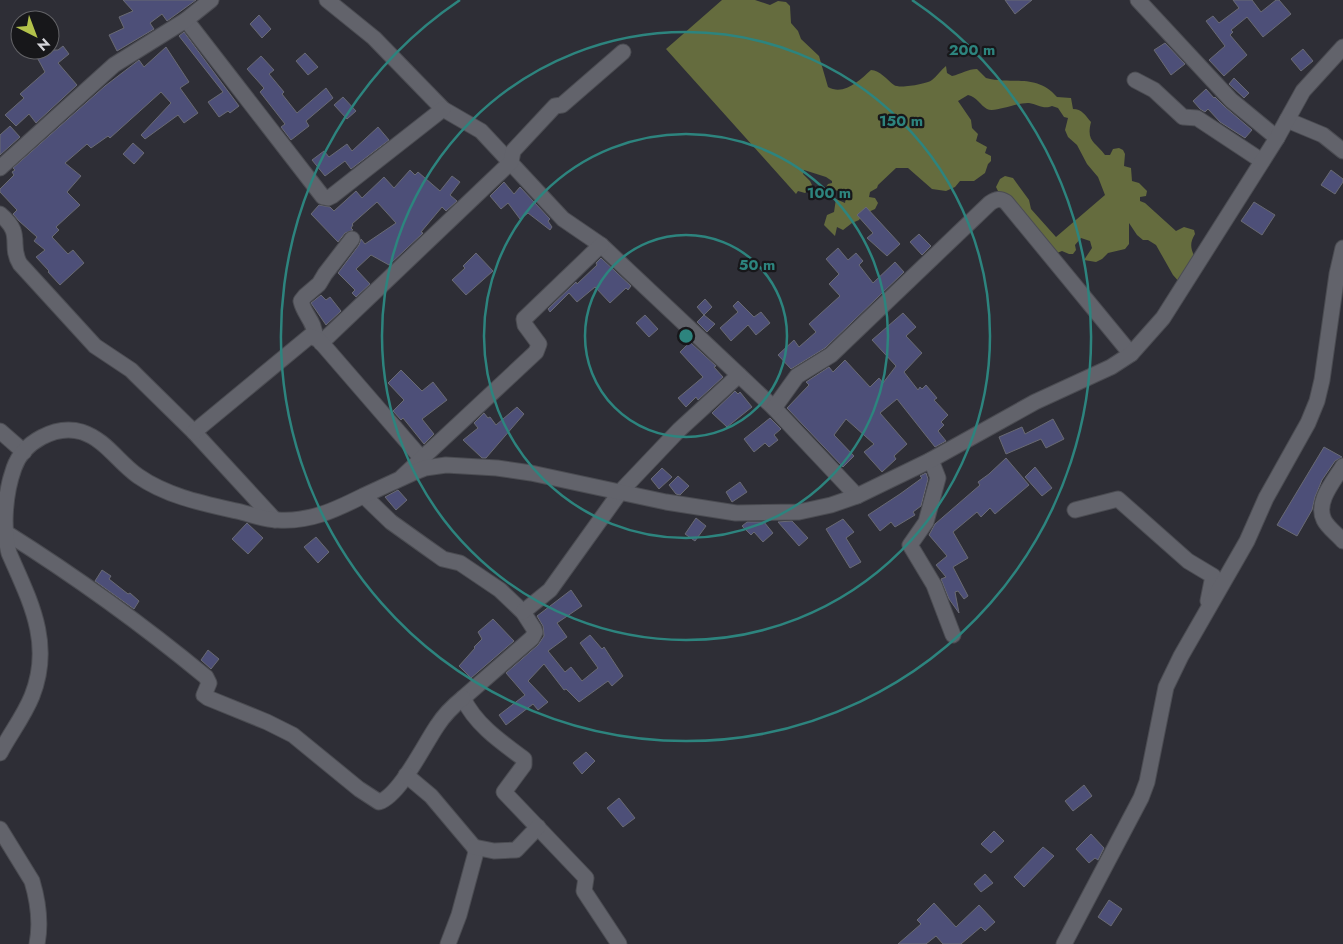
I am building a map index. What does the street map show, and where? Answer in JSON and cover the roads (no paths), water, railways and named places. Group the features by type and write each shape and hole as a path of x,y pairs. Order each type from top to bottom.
{"street":[{"path":"0,168 114,65 186,20 211,0"},
{"path":"327,0 374,38 443,109 481,131 564,219 601,245 739,374 774,408 857,496"},
{"path":"1138,0 1231,100 1277,138"},
{"path":"186,20 323,197 328,198 332,196 443,109"},
{"path":"0,753 32,696 41,652 37,623 29,599 9,554 5,532 11,481 15,466 24,452 45,435 56,432 81,432 101,442 132,472 162,490 187,499 275,520 292,521 331,512 401,478 435,466 474,466 531,473 666,502 725,512 748,514 799,512 831,505 857,496 931,460 1035,402 1111,367 1131,354 1163,318 1277,138 1303,91 1343,47"},
{"path":"318,340 511,162 513,152 555,106 562,105 623,52"},
{"path":"1135,80 1154,90 1183,117 1197,118 1262,161"},
{"path":"1287,120 1323,134 1343,152"},
{"path":"774,408 796,376 831,355 995,199 1001,199 1006,202 1131,354"},
{"path":"0,214 13,229 17,259 20,264 95,346 107,356 131,370 194,432 275,520"},
{"path":"318,340 314,325 302,306 301,301 304,296 319,284 352,239"},
{"path":"401,478 536,352 539,344 525,325 524,319 601,245"},
{"path":"1064,944 1141,798 1147,782 1166,687 1181,656 1247,541 1266,498 1285,461 1308,423 1317,401 1340,279 1343,248"},
{"path":"194,432 310,336 318,340 422,459"},
{"path":"523,612 550,590 621,492 679,430 739,374"},
{"path":"0,431 24,452"},
{"path":"931,460 938,478 926,522 910,545 934,585 953,635"},
{"path":"1343,466 1324,499 1321,508 1324,522 1343,540"},
{"path":"5,532 46,558 175,651 206,677 209,683 204,695 208,698 293,735 359,789 379,802 386,799 406,775 437,725 450,709 532,638 535,632 523,612 500,590 460,563 443,558 411,537 391,522 364,496"},
{"path":"1075,510 1118,499 1188,561 1213,576 1205,615"},
{"path":"463,698 490,733 524,759 524,765 504,792 586,878 584,891 619,944"},
{"path":"406,775 431,796 474,847 476,852 461,907 448,944"},
{"path":"474,847 494,851 516,850 538,827"},
{"path":"0,829 33,886 38,906 37,944"}]}
